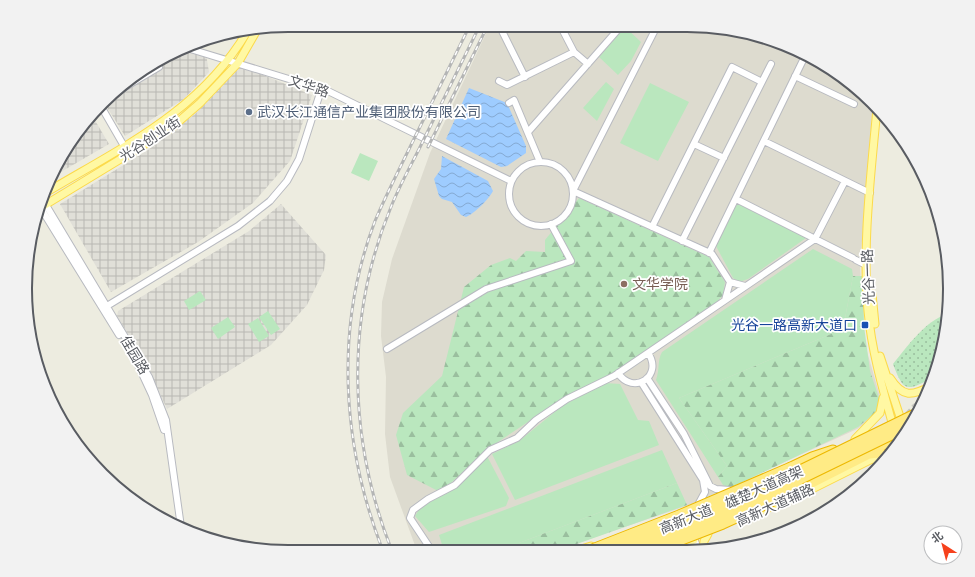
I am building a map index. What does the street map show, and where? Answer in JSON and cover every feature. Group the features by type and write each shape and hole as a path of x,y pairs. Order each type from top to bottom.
{"highway":[{"name":"雄楚大道高架","path":"624,545 758,491 908,418"},
{"name":"雄楚大道高架","path":"646,545 754,502 897,436"},
{"path":"669,545 723,524 802,488 892,443"},
{"path":"603,545 680,516 812,457 833,450"},
{"path":"869,454 882,454"}],"main road":[{"name":"光谷创业街","path":"48,202 170,129 200,103 238,63 255,34"},
{"name":"光谷创业街","path":"53,189 160,125 194,98 228,60 244,36"},
{"name":"光谷一路","path":"876,116 866,265 869,312 879,375 896,437"},
{"name":"光谷一路","path":"880,121 871,236 874,318 882,363 900,418 904,425"},
{"path":"882,363 900,391 915,393 922,390"},
{"path":"855,439 875,420 883,407 884,400 879,375"},
{"path":"884,394 890,398 891,390"},
{"name":"高新大道","path":"617,545 682,521 751,491 814,462 833,450 912,412"},
{"name":"高新大道","path":"655,545 754,504 836,465 892,442"},
{"path":"592,545 642,527 730,490 809,454 833,450"},
{"path":"814,462 831,454 840,457 836,465"},
{"name":"高新大道辅路","path":"681,545 804,493 872,459 878,459"},
{"path":"642,527 682,521"},
{"path":"704,544 704,540 708,534"}],"street":[{"path":"502,32 525,77"},
{"path":"564,32 574,52 588,64"},
{"path":"528,132 617,32"},
{"path":"573,191 654,32"},
{"name":"文华路","path":"195,50 328,91 511,181"},
{"path":"499,81 507,85 574,52"},
{"path":"709,253 803,60"},
{"path":"682,241 771,64"},
{"path":"652,227 732,67 762,82"},
{"path":"795,76 854,104"},
{"path":"107,306 238,226 270,201 287,181 299,159 321,90"},
{"path":"509,103 514,100 540,162"},
{"path":"104,111 124,146"},
{"path":"764,141 870,193"},
{"path":"694,144 724,158"},
{"path":"540,162 557,165 565,172 571,181 573,191 572,202 568,212 551,224 540,226 530,224 518,216 510,202 509,191 511,181 517,172 526,165 540,162"},
{"path":"428,545 410,518 414,510 428,499 455,485 485,454 517,438 536,420 566,399 618,373 815,239 845,181"},
{"path":"573,191 712,254 730,282 746,286"},
{"path":"736,199 866,265"},
{"name":"佳园路","path":"45,210 107,306 149,377 166,420 180,521"},
{"name":"佳园路","path":"45,210 138,365 152,395 164,429 176,520"},
{"path":"387,349 486,289 570,261 551,224"},
{"path":"725,300 730,282"},
{"path":"618,373 628,382 641,382 647,378 653,366 648,353"},
{"path":"647,378 684,434 710,486 716,489 730,490"},
{"path":"641,382 703,480 705,492 699,503"},
{"path":"691,531 696,544"}],"shaded area":[{"name":"文华学院","path":"487,32 686,32 720,34 769,46 800,58 815,66 843,85 872,112 860,266 864,341 881,400 875,417 857,429 692,504 572,545 415,545 390,477 385,434 386,377 381,336 382,302 392,259 430,153"},
{"path":"193,51 206,54 209,72 184,99 125,136 107,107 132,85 160,66"},
{"path":"241,66 312,95 290,161 253,203 198,242 111,292 60,204 148,150 195,114"},
{"path":"95,120 109,144 59,173 75,146"},
{"path":"281,204 326,255 324,270 307,305 271,345 167,409 146,364 117,316 118,311 249,231"}],"green space":[{"path":"621,32 630,32 641,42 631,61 618,75 599,57"},
{"path":"606,82 614,89 597,121 583,108"},
{"path":"650,83 689,102 658,161 620,143"},
{"path":"360,153 378,161 369,181 351,173"},
{"path":"579,198 709,257 725,282 723,295 716,303 614,373 564,398 486,450 451,483 438,491 407,475 396,435 403,413 442,376 464,287 491,265 510,258 516,261 526,251 545,252 545,240"},
{"path":"737,203 806,238 748,279 739,282 733,278 716,246"},
{"path":"813,249 852,269 853,276 843,329 679,398 727,466 718,477 656,380 660,355 662,352"},
{"path":"853,276 863,276 864,326 870,371 880,401 875,413 858,427 730,488 723,485 718,477 727,466 679,398 843,329"},
{"path":"200,291 206,300 189,310 184,301"},
{"path":"268,311 280,329 271,335 259,317"},
{"path":"941,316 938,339 925,381 907,387 903,385 893,364 924,328"},
{"path":"228,317 235,327 218,339 211,328"},
{"path":"258,318 269,336 259,342 248,324"},
{"path":"605,383 620,384 638,420 649,421 659,445 515,500 492,454 519,441 562,406"},
{"path":"662,450 677,483 519,543 519,545 442,545 439,535"},
{"path":"487,456 509,498 506,506 429,532 415,516 420,508 428,502 456,488"},
{"path":"677,483 687,505 574,545 519,545 519,543"}],"water":[{"path":"469,88 507,103 526,146 526,153 507,166 501,167 446,139"},
{"path":"442,156 488,181 493,191 481,206 466,217 461,215 452,202 442,199 439,196 434,179 441,169"}],"tunnel":[{"path":"907,416 913,409"}],"railway":[{"path":"381,545 369,511 359,470 352,429 348,387 349,345 353,303 362,262 375,221 467,32"},
{"path":"390,545 377,509 367,466 360,423 358,379 360,335 366,292 376,249 402,181 420,148 477,32"},
{"path":"428,147 485,32"}],"place":[{"name":"武汉长江通信产业集团股份有限公司","path":"249,112"},
{"name":"文华学院","path":"624,284"},
{"name":"光谷一路高新大道口","path":"865,325"}]}
